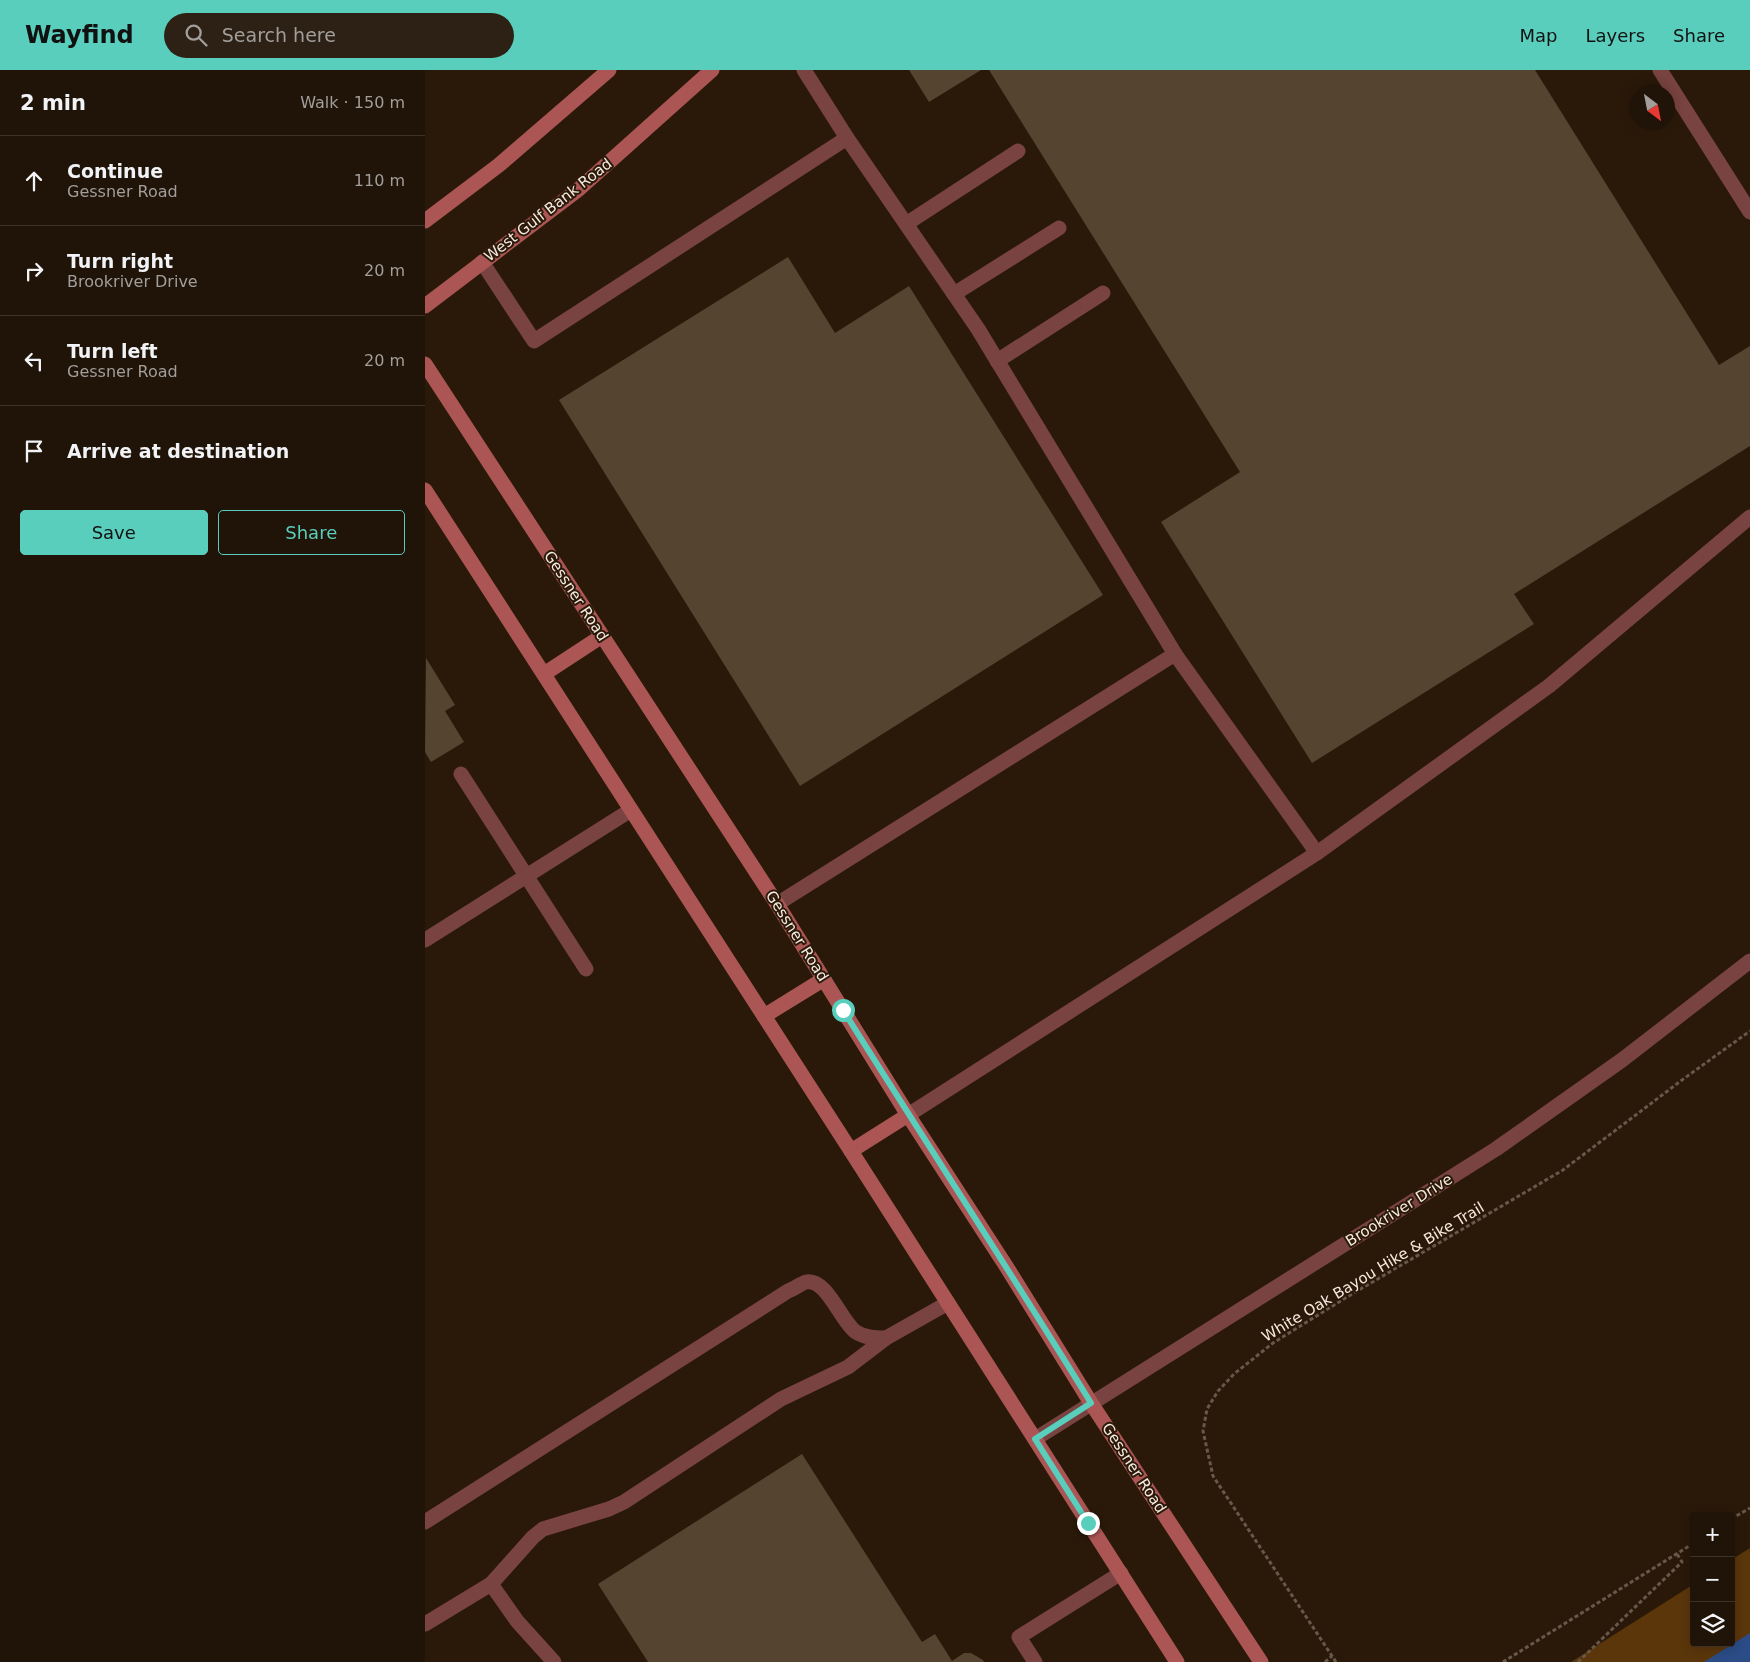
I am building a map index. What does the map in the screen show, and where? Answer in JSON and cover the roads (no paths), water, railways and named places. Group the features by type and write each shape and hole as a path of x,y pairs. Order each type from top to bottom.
{"main road":[{"path":"425,221 499,165 609,70"},
{"name":"West Gulf Bank Road","path":"425,306 579,189 711,70"},
{"name":"Gessner Road","path":"425,364 777,904 908,1115 1007,1266 1091,1403 1261,1662"},
{"path":"425,490 851,1151 1177,1662"},
{"path":"544,674 603,636"},
{"path":"764,1016 824,979"},
{"path":"851,1151 908,1115"}],"street":[{"path":"804,70 847,138 954,294 997,361 1175,654 1317,853"},
{"path":"1660,70 1750,212"},
{"path":"482,262 534,341 847,138"},
{"path":"906,224 1018,151"},
{"path":"954,294 1059,228"},
{"path":"997,361 1103,292"},
{"path":"908,1115 1317,853 1549,686 1750,517"},
{"path":"777,904 1175,654"},
{"path":"461,774 586,969"},
{"path":"425,940 631,810"},
{"name":"Brookriver Drive","path":"1035,1439 1497,1149 1622,1060 1750,961"},
{"path":"425,1522 788,1291 806,1282 815,1283 825,1290 855,1332 869,1338 886,1338"},
{"path":"425,1624 491,1584 533,1537 543,1529 609,1509 624,1502 781,1399 848,1367 886,1338 948,1303"},
{"path":"1035,1662 1019,1637 1121,1573"},
{"path":"491,1584 517,1621 554,1662"}],"water":[{"path":"1750,1633 1750,1662 1704,1662 1728,1647 1735,1647 1735,1642"}]}
